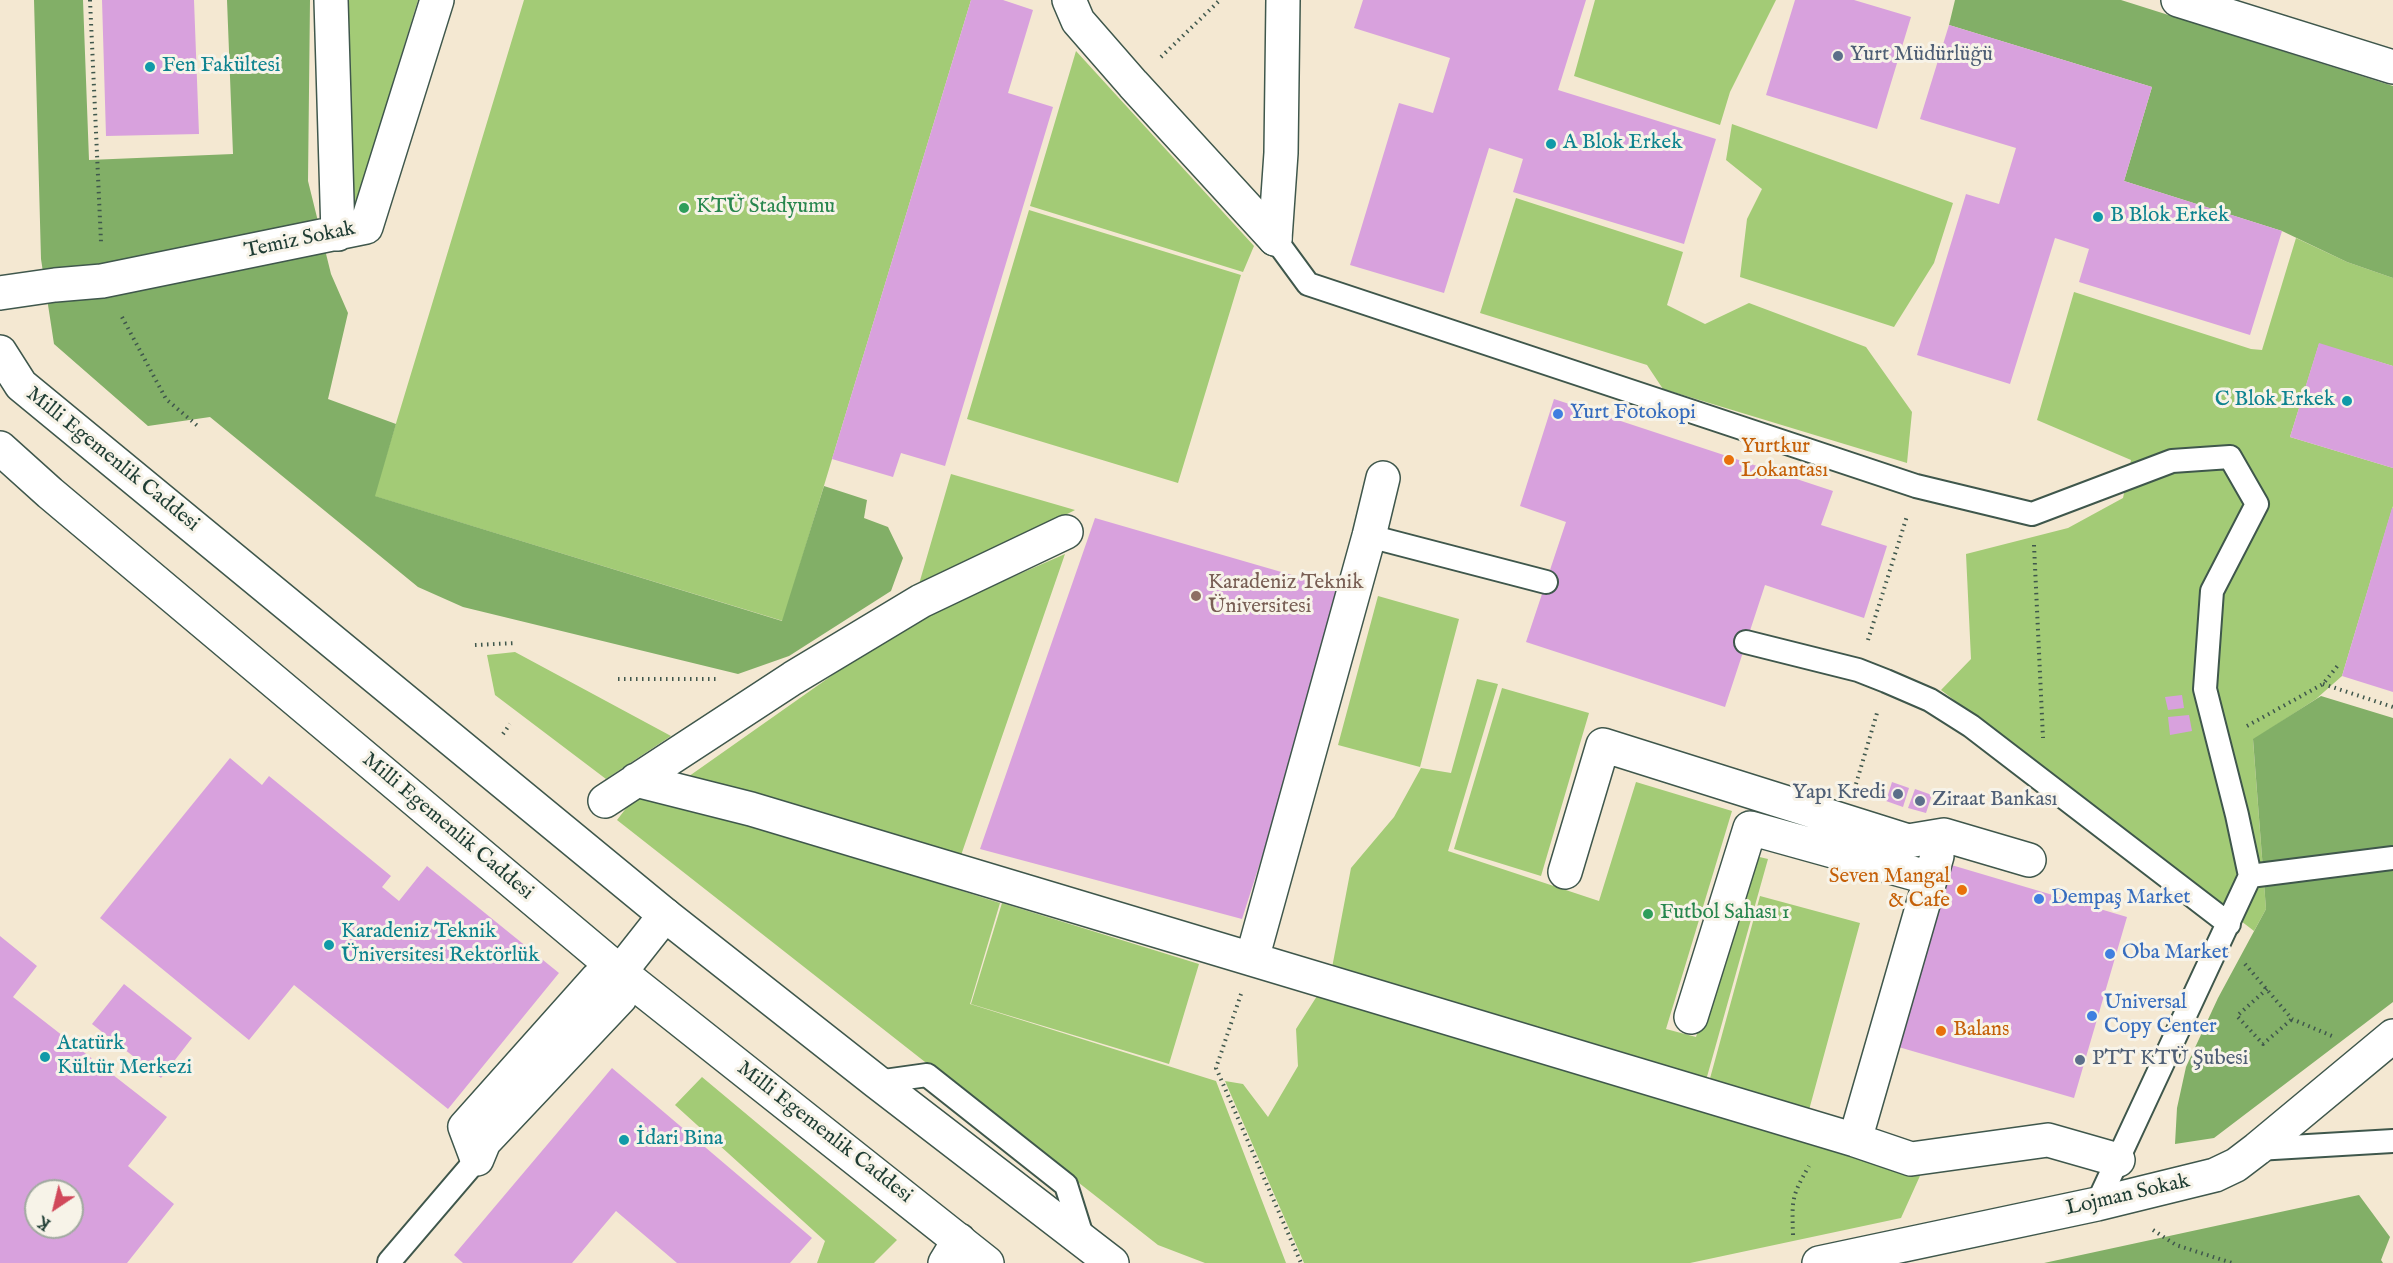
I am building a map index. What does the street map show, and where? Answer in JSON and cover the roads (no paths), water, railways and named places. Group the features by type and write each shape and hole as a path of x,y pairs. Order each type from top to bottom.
{"street":[{"path":"331,0 338,234"},
{"name":"Temiz Sokak","path":"0,293 102,281 366,227 437,0"},
{"path":"1069,0 1078,21 1132,84 1275,239"},
{"path":"1275,239 1281,153 1283,0"},
{"path":"2178,0 2393,67"},
{"name":"Milli Egemenlik Caddesi","path":"0,352 21,385 665,915 1112,1263"},
{"name":"Milli Egemenlik Caddesi","path":"0,448 59,501 952,1252 987,1263"},
{"path":"1252,959 1370,536 1383,478"},
{"path":"604,801 793,678 921,601 1066,532"},
{"path":"1565,872 1603,745 1908,841 1944,835 2029,860"},
{"path":"636,780 751,809 1855,1140 1911,1159 2048,1140 2118,1160"},
{"path":"1691,1017 1750,828 1934,866 1855,1140"},
{"path":"477,1159 465,1127 597,979 620,972 665,915"},
{"name":"Lojman Sokak","path":"1819,1263 2097,1204 2215,1175 2236,1165 2257,1149 2393,1036"}],"lane":[{"path":"1275,239 1308,284 1916,486 2032,514 2172,461 2230,457 2257,504 2212,591 2205,690 2250,876 2097,1204"},
{"path":"1370,536 1546,582"},
{"path":"1746,642 1858,670 1930,700 1971,726 2045,782 2225,931"},
{"path":"2250,876 2393,858"},
{"path":"2257,1149 2393,1141"},
{"path":"389,1262 477,1159"}],"place":[{"name":"Yurt Müdürlüğü","path":"1838,56"},
{"name":"Fen Fakültesi","path":"150,67"},
{"name":"A Blok Erkek","path":"1551,144"},
{"name":"KTÜ Stadyumu","path":"684,208"},
{"name":"B Blok Erkek","path":"2098,217"},
{"name":"C Blok Erkek","path":"2347,401"},
{"name":"Yurt Fotokopi","path":"1558,414"},
{"name":"Yurtkur Lokantası","path":"1729,460"},
{"name":"Karadeniz Teknik Üniversitesi","path":"1196,596"},
{"name":"Yapı Kredi","path":"1898,794"},
{"name":"Ziraat Bankası","path":"1920,801"},
{"name":"Seven Mangal & Cafe","path":"1962,890"},
{"name":"Dempaş Market","path":"2039,899"},
{"name":"Futbol Sahası 1","path":"1648,914"},
{"name":"Karadeniz Teknik Üniversitesi Rektörlük","path":"329,945"},
{"name":"Oba Market","path":"2110,954"},
{"name":"Universal Copy Center","path":"2092,1016"},
{"name":"Balans","path":"1941,1031"},
{"name":"Atatürk Kültür Merkezi","path":"45,1057"},
{"name":"PTT KTÜ Şubesi","path":"2080,1060"},
{"name":"İdari Bina","path":"624,1140"}]}
